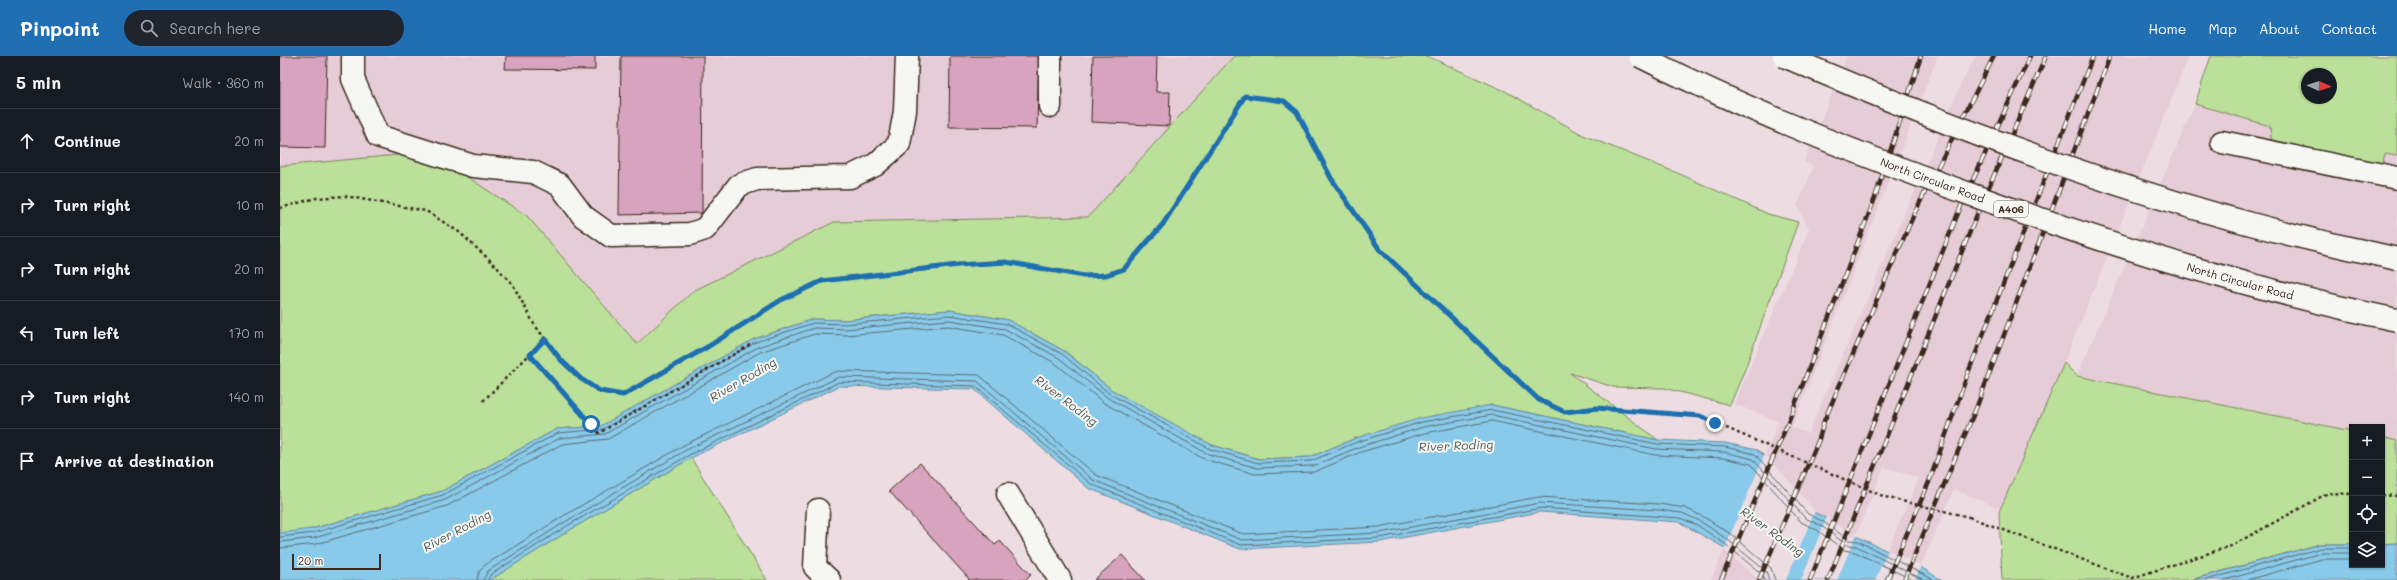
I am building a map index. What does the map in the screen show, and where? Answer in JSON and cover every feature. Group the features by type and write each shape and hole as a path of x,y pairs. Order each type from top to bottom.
{"main road":[{"path":"353,56 353,79 378,136 473,166 533,172 560,185 584,216 611,236 690,234 705,229 739,185 758,179 850,177 875,165 899,144 905,111 907,56"},
{"path":"1050,56 1050,106"},
{"name":"North Circular Road","path":"1640,56 1792,127 2086,236 2238,282 2397,320"},
{"path":"1784,56 1962,130 2105,179 2254,225 2397,260"},
{"path":"2222,142 2397,178"},
{"path":"1008,494 1060,580"},
{"path":"818,510 816,567 828,580"}],"path":[{"path":"280,208 316,198 346,196 426,211 459,232 493,263 513,285 534,324 560,359 581,379 600,391 623,395 709,346 781,300 822,281 958,265 1006,262 1084,276 1106,275 1124,269 1163,224 1245,96 1284,101 1297,112 1331,178 1380,250 1539,400 1565,412 1597,408 1700,416 1885,496 1968,517 2132,578 2231,546 2328,492 2349,494"},
{"path":"482,401 545,339"},
{"path":"530,355 599,433 753,343"},
{"path":"2385,495 2397,496"}],"shaded area":[{"path":"280,56 1234,56 1088,217 834,222 693,291 637,344 527,216 280,183"},
{"path":"1847,56 1938,56 1792,427 1808,434 1962,82 1976,56 2189,56 2064,363 2001,509 1954,489 1915,580 1874,580 1919,478 1884,467 1837,580 1711,580 1779,422 1734,404 1809,229 1797,206 1814,166 1804,162"},
{"path":"2195,104 2271,126 2271,140 2382,164 2385,154 2397,156 2397,441 2385,438 2385,424 2349,424 2349,430 2077,376"}],"green space":[{"path":"1234,56 1427,56 1505,91 1583,135 1682,175 1768,214 1798,222 1745,369 1730,405 1664,388 1613,387 1570,373 1658,440 1492,405 1356,438 1310,457 1259,459 1212,445 1163,420 1112,390 1066,352 1008,320 949,310 844,320 813,319 754,339 601,426 557,429 442,491 312,529 280,535 280,166 429,152 527,216 637,344 693,291 834,222 1088,217"},
{"path":"2211,56 2397,56 2397,156 2385,154 2382,164 2271,140 2270,126 2195,104"},
{"path":"2064,363 2077,376 2349,430 2349,544 2320,544 2190,580 2002,580 1999,512"},
{"path":"2385,438 2397,441 2397,543 2385,544"},
{"path":"691,458 767,580 490,580 570,530"}],"water":[{"name":"River Roding","path":"949,310 1008,320 1064,351 1112,390 1212,445 1259,459 1310,457 1356,438 1421,418 1492,405 1658,440 1725,443 1757,450 1811,511 1824,517 1851,537 1858,537 1919,566 1941,580 1762,580 1723,547 1679,522 1540,512 1380,542 1240,549 1088,488 974,389 839,386 691,458 570,530 490,580 280,580 280,533 312,529 442,491 557,429 601,426 754,339 813,319 844,320"},
{"path":"2397,543 2397,580 2192,580 2320,544 2349,544 2349,568 2385,568 2385,544"}],"pier":[{"path":"1765,454 1815,511 1786,580 1759,580 1724,550"},
{"path":"1827,517 1852,535 1856,535 1837,580 1801,580"},
{"path":"1888,550 1921,565 1915,580 1875,580"}],"building":[{"path":"280,56 327,56 325,148 280,147"},
{"path":"506,56 595,56 595,70 505,69"},
{"path":"621,56 703,56 702,213 619,215"},
{"path":"950,56 1039,56 1037,128 949,127"},
{"path":"1093,56 1157,56 1156,92 1170,92 1169,126 1091,122"},
{"path":"920,463 995,545 1000,541 1031,575 1026,580 968,580 969,579 889,491"},
{"path":"1122,555 1145,580 1094,580"}],"railway":[{"path":"1721,580 1787,425 1875,198 1921,56"},
{"path":"1759,580 1819,439 1824,421 1914,214 1994,56"},
{"path":"1810,580 1961,206 2030,56"},
{"path":"1828,580 1978,212 2046,56"},
{"path":"1887,580 1929,482 1968,373 2093,56"},
{"path":"1904,580 1977,406 2110,56"}],"route":[{"path":"591,424 559,390 530,355 545,339 560,359 581,379 600,391 623,395 709,346 781,300 804,288 822,281 958,265 1006,262 1084,276 1106,275 1124,269 1163,224 1230,123 1245,96 1284,101 1297,112 1331,178 1380,250 1539,400 1565,412 1597,408 1700,416 1715,423"}]}
